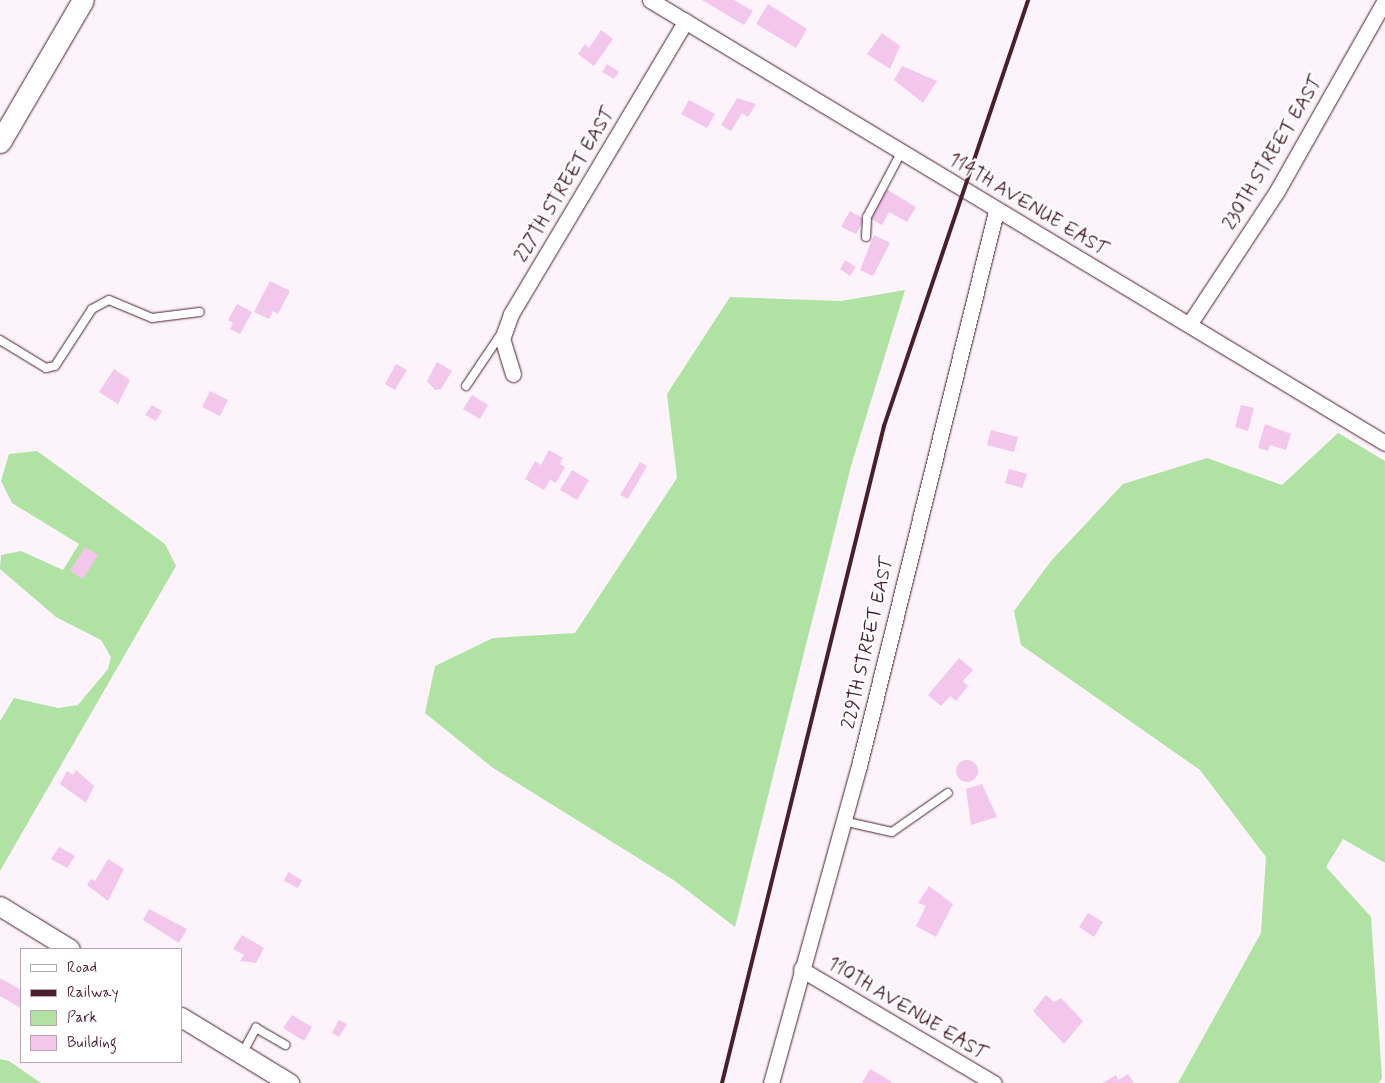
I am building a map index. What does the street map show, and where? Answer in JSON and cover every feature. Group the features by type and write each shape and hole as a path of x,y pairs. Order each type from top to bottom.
{"main road":[{"path":"0,142 83,0"}],"street":[{"name":"114TH AVENUE EAST","path":"650,0 902,151 996,211 1190,323 1385,443"},
{"name":"230TH STREET EAST","path":"1190,323 1277,191 1385,0"},
{"name":"227TH STREET EAST","path":"513,374 503,350 506,326 686,21"},
{"name":"229TH STREET EAST","path":"771,1083 801,968 843,821 996,211"},
{"path":"0,906 68,948"},
{"name":"110TH AVENUE EAST","path":"801,968 994,1083"},
{"path":"182,1018 289,1083"}],"lane":[{"path":"866,237 867,217 902,151"},
{"path":"0,340 46,368 55,366 92,309 110,300 152,318 200,312"},
{"path":"466,386 506,326"},
{"path":"843,821 892,832 948,794"},
{"path":"242,1054 256,1028 285,1045"}],"green space":[{"path":"905,290 851,466 735,927 675,881 493,768 425,713 435,666 493,638 575,633 677,478 667,394 730,297 841,301"},
{"path":"1338,433 1385,461 1385,863 1343,839 1326,867 1371,917 1382,1078 1379,1083 1178,1083 1261,933 1266,857 1200,770 1021,645 1014,611 1051,561 1123,484 1207,458 1282,485"},
{"path":"37,451 165,544 176,566 0,871 0,721 14,698 58,708 78,705 108,669 111,657 101,640 56,617 0,569 1,555 21,551 63,570 79,544 12,503 1,481 9,454"},
{"path":"0,1059 9,1061 41,1083 0,1083"}],"building":[{"path":"702,0 734,0 753,11 744,25"},
{"path":"768,4 807,29 796,48 756,24"},
{"path":"601,30 613,39 594,66 578,54 585,44 589,48"},
{"path":"882,33 900,46 890,69 867,54"},
{"path":"607,64 619,72 614,79 602,72"},
{"path":"902,66 937,81 923,103 894,80"},
{"path":"737,98 756,104 748,117 742,113 731,131 721,125"},
{"path":"689,100 715,114 707,128 681,114"},
{"path":"886,189 916,207 907,222 889,212 882,225 869,218"},
{"path":"850,211 864,219 856,234 841,227"},
{"path":"874,235 890,243 873,276 860,270"},
{"path":"845,260 856,267 850,276 840,269"},
{"path":"270,281 290,291 278,314 273,311 269,319 254,312"},
{"path":"237,304 252,312 240,334 230,329 233,323 228,320"},
{"path":"437,362 452,371 441,389 435,390 427,381"},
{"path":"396,364 407,370 395,390 385,384"},
{"path":"114,369 130,380 118,404 99,392"},
{"path":"210,391 228,400 220,416 202,407"},
{"path":"472,395 488,405 480,419 463,409"},
{"path":"152,405 162,411 156,421 145,415"},
{"path":"1241,405 1254,408 1248,431 1235,427"},
{"path":"1265,424 1291,434 1286,450 1270,445 1268,451 1258,448"},
{"path":"991,430 1018,437 1014,452 987,445"},
{"path":"549,450 563,458 560,464 565,467 556,483 550,480 544,490 525,479 535,461 541,465"},
{"path":"640,462 647,466 628,499 620,495"},
{"path":"1009,469 1027,474 1022,488 1005,483"},
{"path":"572,470 589,480 577,500 560,490"},
{"path":"85,547 98,555 83,579 70,571"},
{"path":"959,658 973,670 963,681 968,686 956,701 950,696 941,706 928,695"},
{"path":"967,760 975,763 978,771 975,779 967,782 959,779 956,771 959,763"},
{"path":"76,770 94,786 86,803 60,784 67,771 73,775"},
{"path":"982,784 997,817 971,825 966,789"},
{"path":"59,847 75,856 67,868 51,859"},
{"path":"108,859 124,869 108,901 87,885 91,879 95,881"},
{"path":"288,872 302,880 298,888 284,881"},
{"path":"929,886 953,904 936,937 916,926 926,906 918,903"},
{"path":"149,909 187,929 179,943 143,920"},
{"path":"1088,913 1103,922 1094,937 1079,927"},
{"path":"242,935 264,948 256,963 240,961 244,955 233,949"},
{"path":"0,978 20,989 20,1007 0,996"},
{"path":"1046,995 1054,1002 1061,998 1083,1021 1064,1044 1033,1011"},
{"path":"292,1015 312,1027 304,1041 283,1028"},
{"path":"339,1020 347,1024 339,1037 332,1033"},
{"path":"870,1069 892,1082 862,1083"},
{"path":"1128,1074 1134,1083 1103,1083 1116,1075 1118,1080"}],"railway":[{"path":"722,1083 884,426 1028,0"}]}
